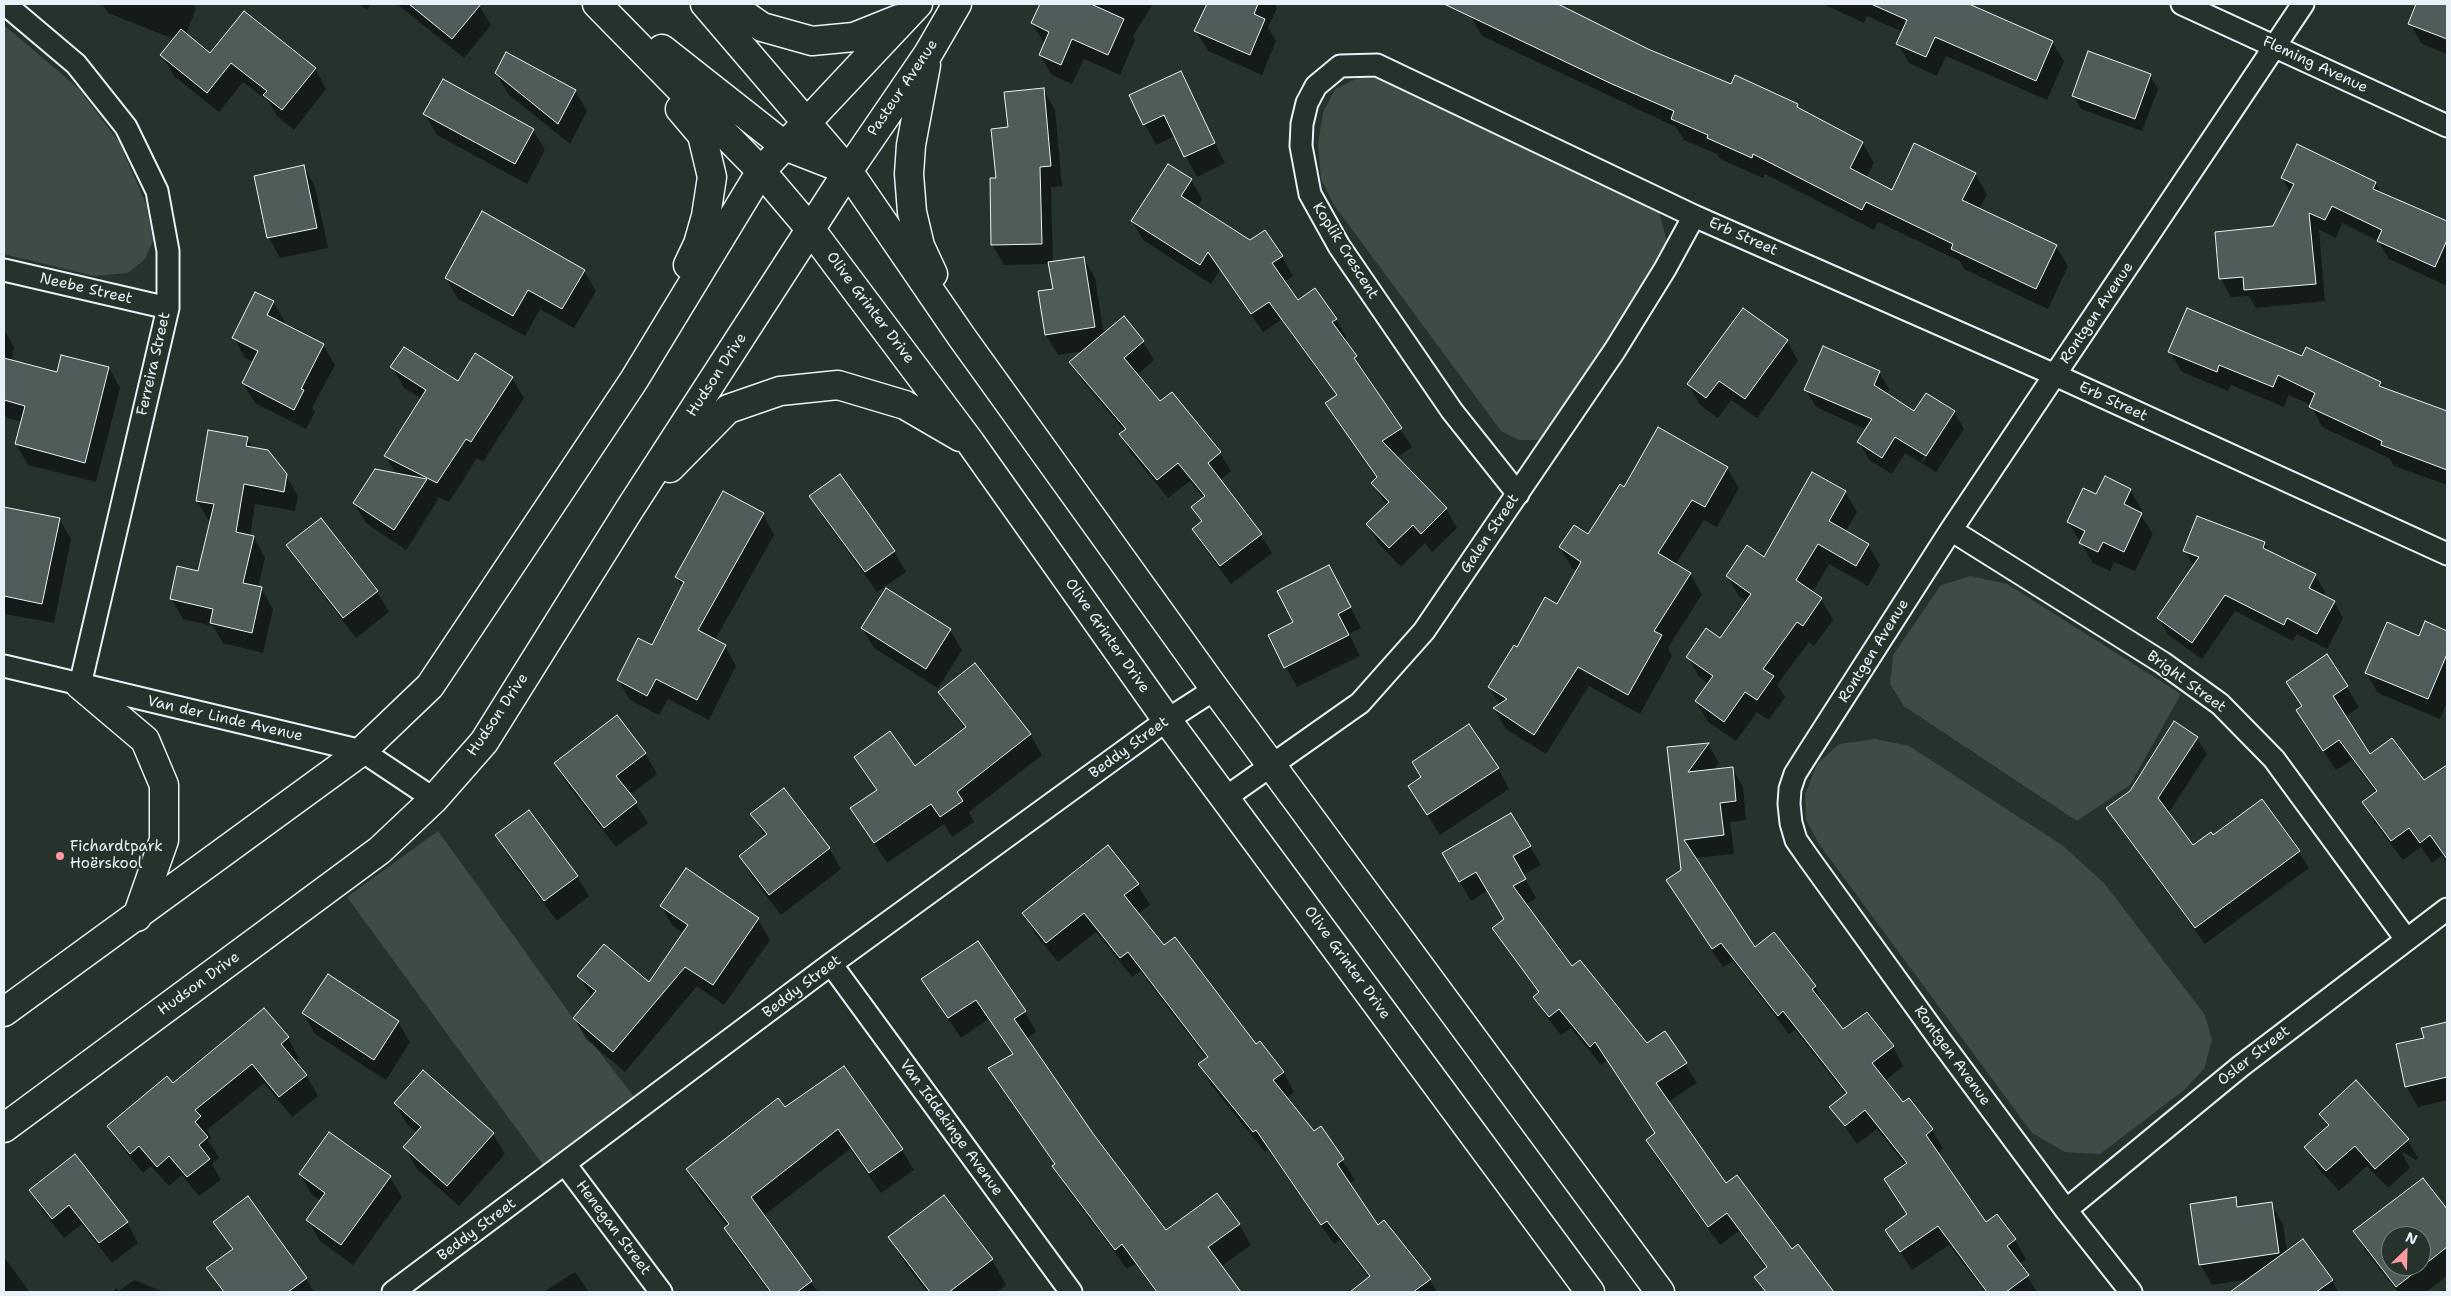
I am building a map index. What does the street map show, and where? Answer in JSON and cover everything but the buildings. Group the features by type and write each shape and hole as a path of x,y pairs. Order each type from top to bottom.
{"street":[{"name":"Ferreira Street","path":"5,4 76,64 126,127 157,191 168,251 168,308 80,685"},
{"path":"593,4 702,135 712,177 706,216 698,244 634,380"},
{"name":"Olive Grinter Drive","path":"598,4 761,171 811,230 970,442 1167,720 1590,1292"},
{"path":"605,4 785,146 848,171"},
{"path":"705,4 848,171 961,336 1215,689 1660,1292"},
{"path":"729,4 762,27 812,41 854,37 913,9"},
{"name":"Pasteur Avenue","path":"848,171 928,54 957,4"},
{"name":"Fleming Avenue","path":"2182,4 2447,126"},
{"name":"Rontgen Avenue","path":"2131,1292 2066,1210 1810,860 1796,840 1791,823 1789,804 1795,774 1950,530 2303,4"},
{"path":"4,1012 137,917 362,751 430,686 463,640 634,380 761,171 913,9"},
{"path":"928,54 911,144 909,174 912,212 920,246 961,336"},
{"name":"Koplik Crescent","path":"1518,494 1452,411 1322,217 1310,194 1301,146 1302,124 1307,103 1316,86 1340,66 1377,65 1694,216"},
{"name":"Hudson Drive","path":"4,1128 380,850 434,799 484,742 628,510 848,171"},
{"name":"Erb Street","path":"1694,216 2055,375 2447,554"},
{"name":"Galen Street","path":"1225,798 1360,703 1424,631 1615,350 1665,269 1694,216"},
{"name":"Neebe Street","path":"4,270 168,308"},
{"path":"628,510 728,409 780,391 838,385 905,405 970,442"},
{"name":"Bright Street","path":"1950,530 2163,663 2220,704 2274,759 2406,939"},
{"name":"Van der Linde Avenue","path":"4,666 362,751 434,799"},
{"path":"80,685 145,740 164,785 164,840 137,917"},
{"name":"Beddy Street","path":"394,1292 831,964 1167,720 1215,689"},
{"name":"Osler Street","path":"2066,1210 2241,1066 2447,909"},
{"name":"Van Iddekinge Avenue","path":"831,964 1072,1292"},
{"name":"Henegan Street","path":"565,1164 661,1292"}],"shaded area":[{"path":"4,25 79,89 119,142 146,204 153,241 145,259 128,273 94,276 4,254"},
{"path":"1362,76 1388,77 1634,191 1659,212 1667,242 1657,273 1559,428 1539,440 1519,440 1501,431 1334,205 1321,179 1318,144 1323,113 1335,89"},
{"path":"1971,576 2007,584 2181,694 2130,785 2077,821 1904,706 1890,684 1893,655 1941,585"},
{"path":"1875,739 1909,746 2062,845 2104,883 2205,1015 2212,1040 2204,1069 2184,1090 2100,1154 2065,1152 2032,1133 1819,844 1806,820 1805,794 1817,764 1839,744"},
{"path":"438,831 573,1018 638,1102 546,1169 347,897"}],"place":[{"name":"Fichardtpark Hoërskool","path":"60,856"}]}
